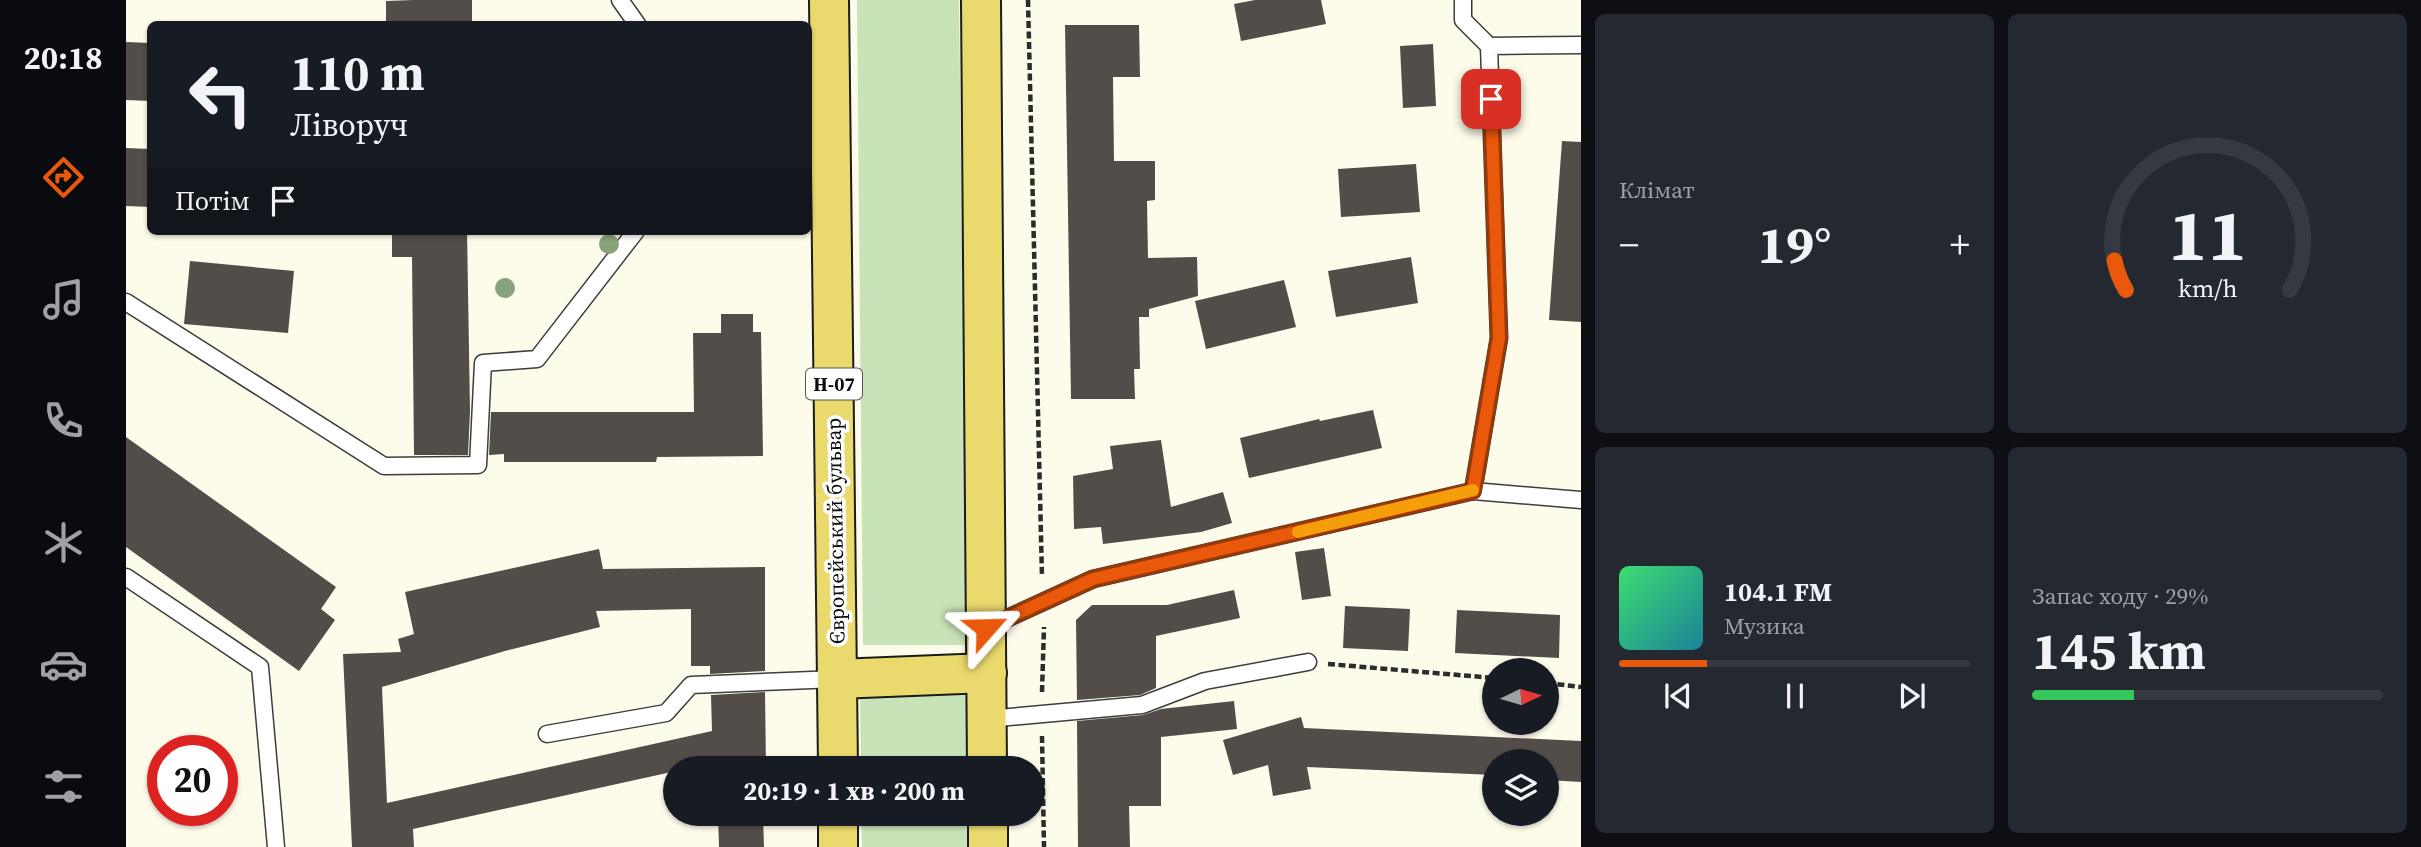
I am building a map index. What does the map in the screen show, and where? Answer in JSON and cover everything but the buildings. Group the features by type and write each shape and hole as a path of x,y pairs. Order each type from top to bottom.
{"main road":[{"name":"Європейський бульвар","path":"829,0 825,129 838,756"},
{"path":"981,0 987,756"},
{"path":"837,679 986,673"},
{"path":"838,826 838,847"},
{"path":"988,826 988,847"}],"lane":[{"path":"620,0 635,21"},
{"path":"1463,0 1463,20 1489,46 1499,338 1473,491"},
{"path":"1489,46 1581,45"},
{"path":"126,302 384,466 478,465 484,363 537,359 633,235"},
{"path":"986,628 1093,579 1473,491 1581,500"},
{"path":"126,577 260,667 276,847"},
{"path":"987,719 1142,705 1205,681 1308,662"},
{"path":"547,734 666,713 691,685 837,679"}],"path":[{"path":"1028,0 1040,544 1044,602 1044,847"},
{"path":"1308,662 1482,677"},
{"path":"1559,684 1581,687"}],"green space":[{"path":"857,0 959,0 967,645 863,645"},
{"path":"967,694 968,756 861,756 860,697"},
{"path":"861,826 969,826 969,847 862,847"}],"slow traffic":[{"path":"1298,532 1473,490"}],"route":[{"path":"986,628 1093,579 1473,491 1499,338 1491,99"}]}
